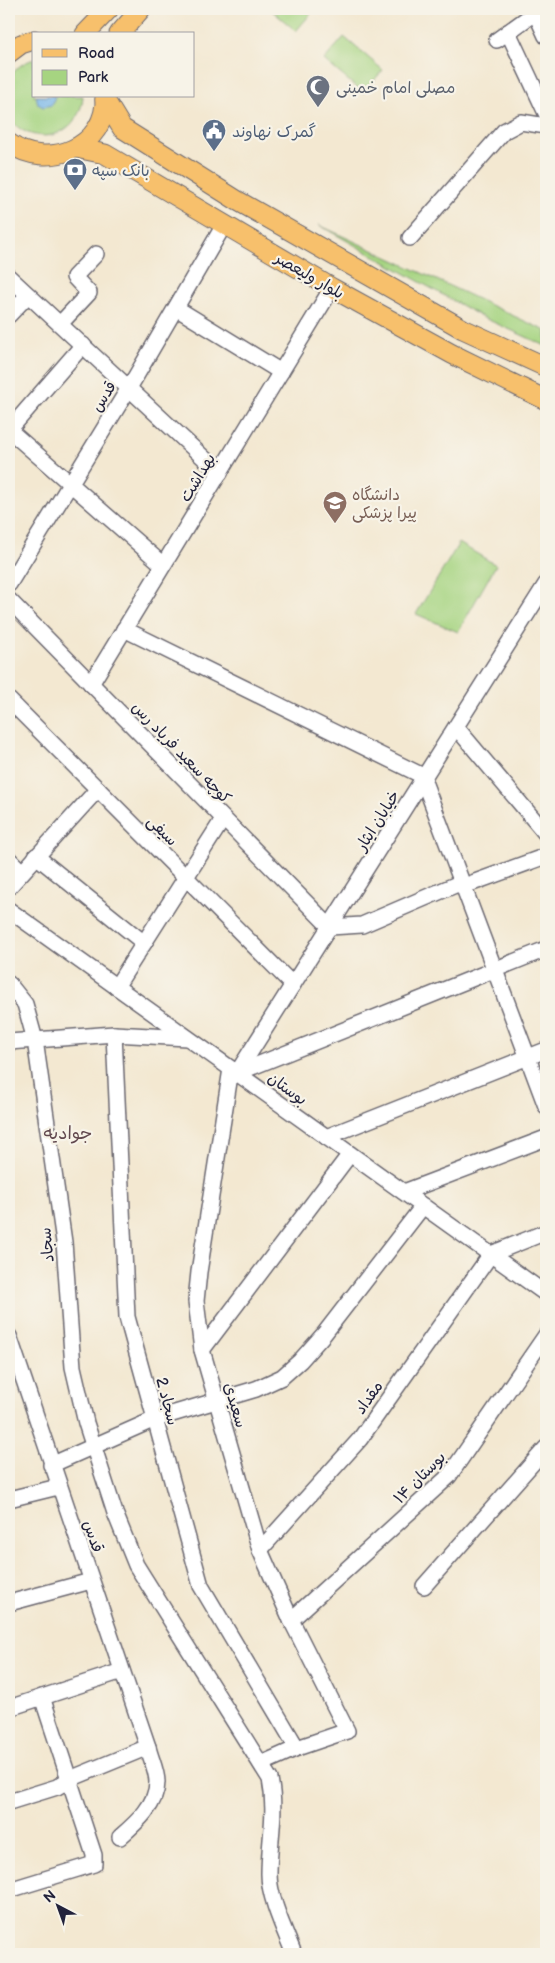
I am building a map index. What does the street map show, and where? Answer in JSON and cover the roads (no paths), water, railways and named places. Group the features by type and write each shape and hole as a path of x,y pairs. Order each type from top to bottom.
{"main road":[{"path":"87,32 109,9"},
{"path":"121,32 141,9"},
{"path":"9,53 21,44 32,41"},
{"path":"9,159 30,154 46,156 62,154 76,148 89,139 96,128 105,98"},
{"name":"بلوار ولیعصر","path":"105,98 122,128 238,201 463,329 546,367"},
{"path":"9,143 30,154"},
{"name":"بلوار ولیعصر","path":"76,148 106,154 332,288 452,354 546,400"},
{"path":"452,354 463,329"}],"street":[{"path":"546,36 537,10 503,36 546,113"},
{"path":"410,238 504,131 521,122 546,126"},
{"name":"قدس","path":"9,584 129,388 224,225"},
{"path":"60,324 88,293 74,277 96,254"},
{"path":"9,277 220,473"},
{"name":"بهداشت","path":"91,684 332,288"},
{"path":"9,315 28,295"},
{"path":"176,308 281,372"},
{"path":"82,345 9,430 164,565"},
{"name":"خیابان ایثار","path":"234,1071 293,985 546,584"},
{"name":"کوچه سعید فریاد رس","path":"9,600 330,927"},
{"path":"124,629 424,778 546,1106"},
{"name":"سیفی","path":"9,700 293,985"},
{"path":"456,727 546,834"},
{"path":"9,888 98,789"},
{"path":"116,987 222,819"},
{"path":"36,856 144,943"},
{"path":"330,927 362,925 463,884 546,856"},
{"path":"9,859 22,872"},
{"name":"بوستان","path":"9,910 546,1294"},
{"path":"234,1071 546,950"},
{"name":"سجاد","path":"10,987 25,1004 35,1040 64,1242 73,1367 86,1423 115,1513 136,1565 270,1779 275,1801 269,1876 277,1908 294,1954"},
{"path":"9,1042 114,1034 187,1038"},
{"name":"سجاد 2","path":"114,1034 128,1318 201,1586 297,1748"},
{"path":"326,1137 546,1050"},
{"name":"سعیدی","path":"234,1071 199,1272 196,1301 202,1350 260,1550 291,1620 348,1731 297,1748"},
{"path":"404,1192 546,1138"},
{"path":"202,1350 350,1154"},
{"path":"51,1465 155,1419 256,1389 282,1377 300,1361 423,1206"},
{"path":"491,1254 546,1232"},
{"name":"مقداد","path":"260,1550 360,1439 491,1254"},
{"name":"بوستان ۱۴","path":"291,1620 449,1476 546,1335"},
{"name":"قدس","path":"9,1336 58,1487 148,1747 157,1782 154,1796 143,1816 120,1838"},
{"path":"424,1586 546,1448"},
{"path":"9,1499 58,1487"},
{"path":"9,1604 91,1581"},
{"path":"9,1708 122,1671"},
{"path":"9,1890 94,1864 94,1855 42,1697"},
{"path":"9,1802 57,1787 70,1779 148,1747"},
{"path":"259,1761 297,1748"}],"water":[{"path":"36,98 54,98 52,105 43,107 38,104"}],"place":[{"name":"مصلی امام خمینی","path":"318,108"},
{"name":"گمرک نهاوند","path":"214,152"},
{"name":"بانک سپه","path":"75,191"},
{"name":"دانشگاه پیرا پزشکی","path":"335,524"}],"district":[{"name":"جوادیه","path":"68,1133"}]}
